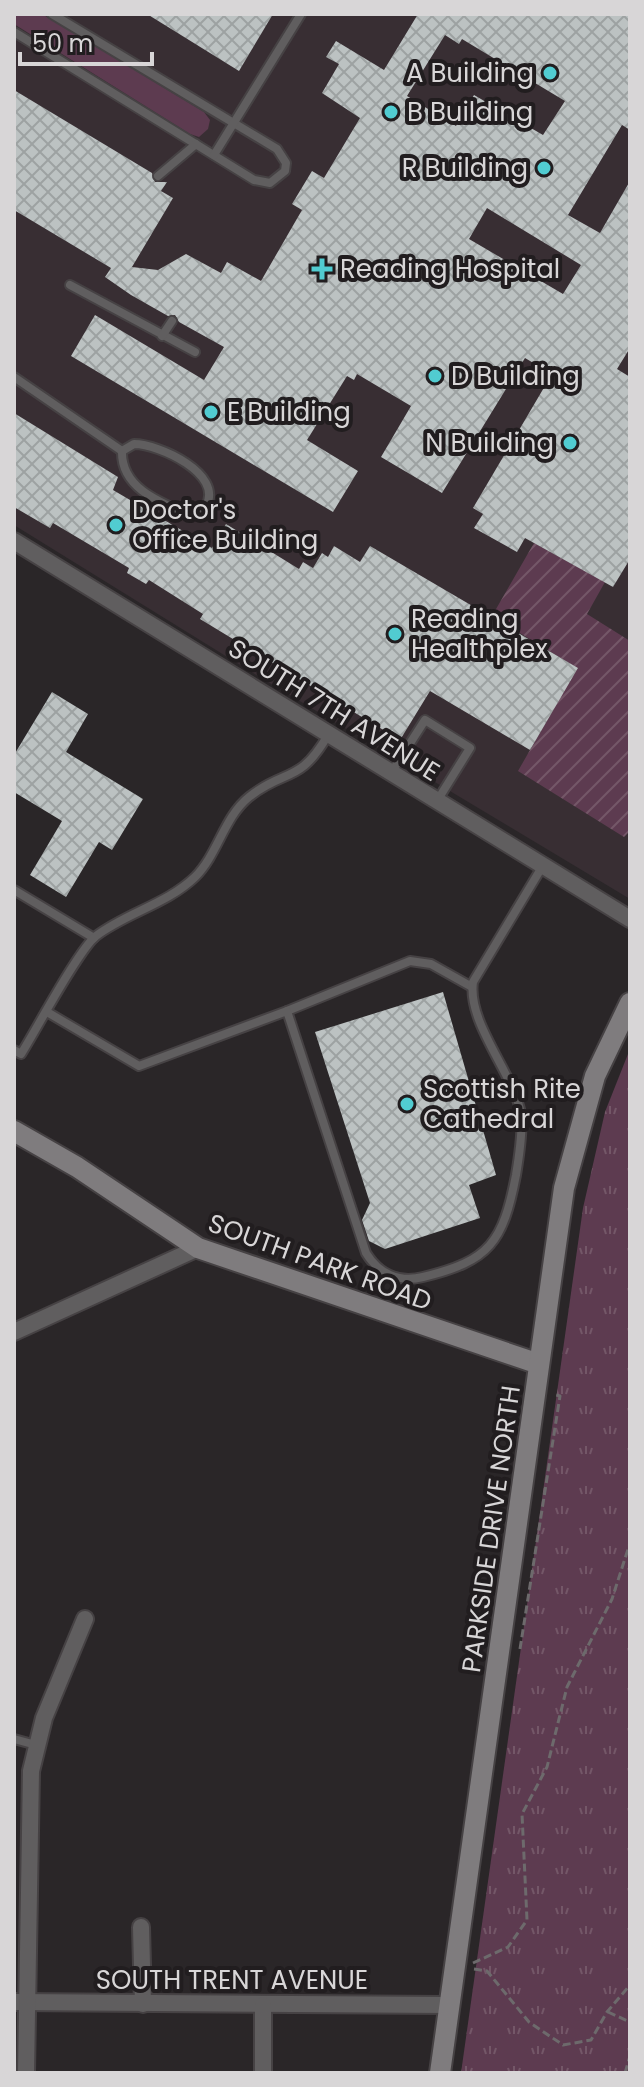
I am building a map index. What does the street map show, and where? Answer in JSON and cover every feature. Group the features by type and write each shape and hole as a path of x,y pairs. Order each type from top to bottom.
{"street":[{"name":"SOUTH 7TH AVENUE","path":"14,541 630,919"},
{"name":"PARKSIDE DRIVE NORTH","path":"440,2073 572,1150 595,1076 630,1003"},
{"name":"SOUTH PARK ROAD","path":"14,1131 77,1167 198,1248 539,1364"},
{"path":"14,1332 198,1248"},
{"path":"26,2073 20,2002 28,1791 36,1745 85,1619"},
{"path":"141,1927 143,2004"},
{"name":"SOUTH TRENT AVENUE","path":"20,2002 449,2005"},
{"path":"263,2005 263,2073"}],"lane":[{"path":"14,32 261,182 270,183 285,171 286,163 277,149 52,14"},
{"path":"214,155 301,14"},
{"path":"158,176 196,144"},
{"path":"70,285 195,352"},
{"path":"162,336 172,321"},
{"path":"14,377 122,451"},
{"path":"134,444 146,444 191,468 206,480 210,489 206,506 185,513 138,488 128,479 122,467 122,451 134,444"},
{"path":"391,774 425,720 470,748 437,802"},
{"path":"14,1050 21,1054 94,938 160,901 196,876 214,852 239,806 250,796 306,767 328,735"},
{"path":"287,1011 366,1253 382,1272 404,1280 464,1265 490,1248 502,1232 512,1192 521,1114 479,1014 472,987 542,867"},
{"path":"14,890 94,938"},
{"path":"47,1012 139,1066 410,961 431,964 472,987"},
{"path":"14,1739 36,1745"}],"path":[{"path":"455,1963 491,1957 508,1947 527,1920 522,1814 547,1767 567,1687 612,1599 630,1543"},
{"path":"455,1963 487,1971 529,2022 563,2045 591,2040 607,2012 630,1985"},
{"path":"607,2012 630,2022"},
{"path":"625,2073 630,2056"}],"shaded area":[{"name":"Reading Hospital","path":"14,14 630,14 630,899 258,676 14,525"}],"green space":[{"path":"14,14 42,14 204,112 210,120 208,129 199,137 190,134 14,24"},
{"path":"534,543 605,582 587,614 630,641 630,831 624,837 518,771 577,668 492,616"},
{"path":"630,1049 630,2073 461,2073 583,1208 605,1112"}],"building":[{"path":"147,14 273,14 239,71"},
{"path":"418,14 630,14 630,130 622,125 568,215 600,233 630,181 630,348 617,369 630,377 630,559 613,587 525,538 517,552 474,528 483,514 473,508 552,374 525,358 442,493 381,457 411,406 357,374 354,380 347,376 307,440 358,471 333,512 71,356 95,315 204,380 224,347 179,322 175,315 168,316 131,295 105,277 111,268 14,210 14,90 152,173 155,182 167,182 161,191 173,198 132,267 158,270 186,254 221,273 227,262 261,281 302,210 292,204 312,171 324,178 360,118 322,93 339,64 326,57 336,41 384,70","holes":["445,35 459,44 462,39 565,101 543,135 474,95 456,126 407,96","487,208 581,265 563,294 469,239"]},
{"name":"Reading Healthplex","path":"14,413 118,477 113,490 212,548 226,524 299,569 303,562 313,568 322,553 328,557 334,546 360,562 370,546 578,668 530,750 430,691 400,740 200,619 203,614 149,580 146,584 127,573 129,568 53,523 50,528 14,507"},
{"path":"52,692 88,714 66,752 143,799 112,850 99,842 66,897 30,875 62,821 14,792 14,755"},
{"name":"Scottish Rite Cathedral","path":"443,992 496,1175 469,1185 480,1218 385,1249 369,1241 362,1220 370,1203 315,1032"}],"place":[{"name":"A Building","path":"550,73"},
{"name":"B Building","path":"391,112"},
{"name":"R Building","path":"544,168"},
{"name":"Reading Hospital","path":"322,269"},
{"name":"D Building","path":"435,376"},
{"name":"E Building","path":"211,412"},
{"name":"N Building","path":"570,443"},
{"name":"Doctor's Office Building","path":"116,525"},
{"name":"Reading Healthplex","path":"395,634"},
{"name":"Scottish Rite Cathedral","path":"407,1104"}]}
